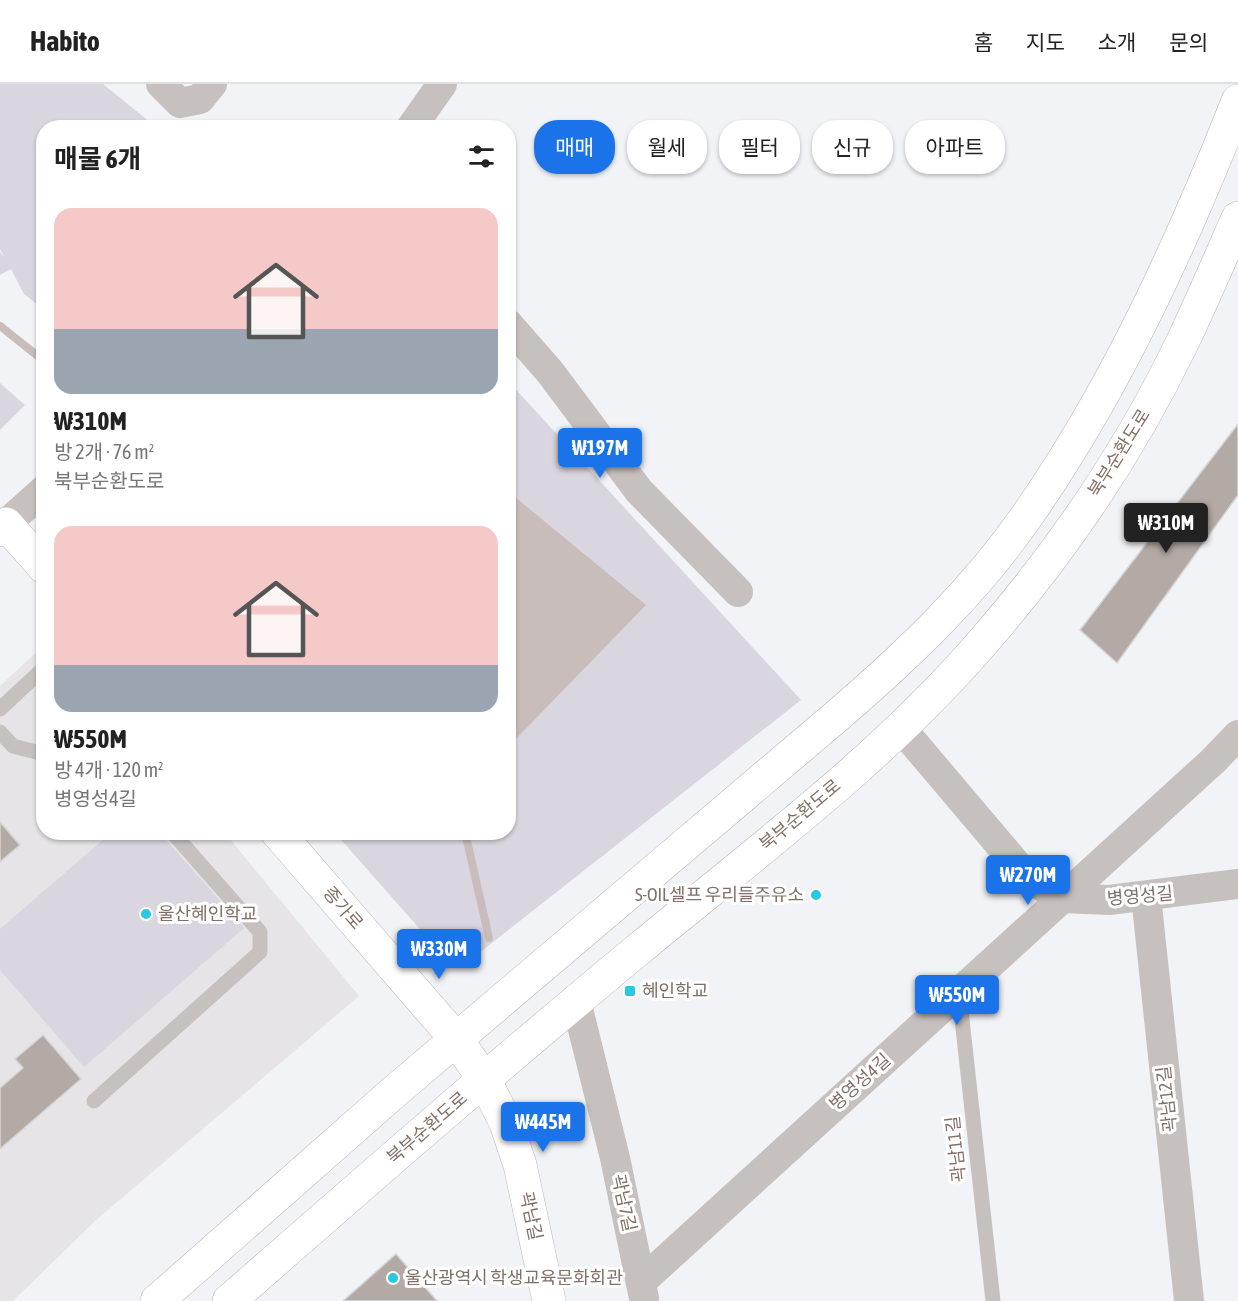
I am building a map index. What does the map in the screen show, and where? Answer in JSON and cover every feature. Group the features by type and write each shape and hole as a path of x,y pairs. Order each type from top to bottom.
{"main road":[{"path":"157,1301 456,1039 838,716 894,666 955,605 1030,512 1093,414 1142,321 1238,101"},
{"name":"북부순환도로","path":"229,1301 484,1079 811,806 931,700 990,634 1075,523 1132,435 1182,343 1238,218"},
{"path":"3,527 36,559"},
{"name":"종가로","path":"285,840 456,1039"},
{"name":"곽남길","path":"456,1039 484,1079 506,1123 520,1165 549,1301"}],"street":[{"path":"161,84 180,103 200,99 212,84"},
{"path":"417,120 442,84"},
{"path":"516,333 550,372 639,491 738,592"},
{"path":"3,527 36,497"},
{"name":"병영성길","path":"901,728 1028,878 1062,898 1109,900 1238,884"},
{"name":"병영성4길","path":"643,1291 958,992 1213,761 1238,735"},
{"name":"곽남12길","path":"1146,896 1189,1301"},
{"name":"곽남7길","path":"576,1001 615,1158 643,1291"}],"lane":[{"path":"0,710 36,676"},
{"path":"0,732 13,746 36,752"},
{"path":"94,1101 260,952 260,932 179,840"},
{"name":"곽남11길","path":"958,992 993,1301"}],"shaded area":[{"path":"0,84 103,84 147,120 36,120 36,303 24,294 11,269 0,275 0,252 4,257 0,249"},
{"path":"0,383 25,405 0,430"},
{"path":"516,390 801,700 474,957 442,954 341,840 516,840"},
{"path":"516,498 646,605 516,739"},
{"name":"울산혜인학교","path":"36,653 36,840 231,840 359,996 95,1221 13,1301 0,1301 0,686"},
{"path":"103,840 166,840 244,928 84,1067 0,970 0,929"}],"building":[{"path":"1238,424 1238,495 1117,663 1080,630"},
{"path":"0,822 20,845 0,862"},
{"path":"43,1035 81,1079 0,1149 0,1088 23,1068 15,1059"},
{"name":"울산광역시 학생교육문화회관","path":"396,1254 437,1301 343,1301"}],"waterway":[{"path":"0,326 36,355"},
{"path":"467,840 489,938"}],"place":[{"name":"S-OIL셀프 우리들주유소","path":"816,895"},
{"name":"울산혜인학교","path":"146,914"},
{"name":"혜인학교","path":"630,991"},
{"name":"울산광역시 학생교육문화회관","path":"393,1278"}]}
